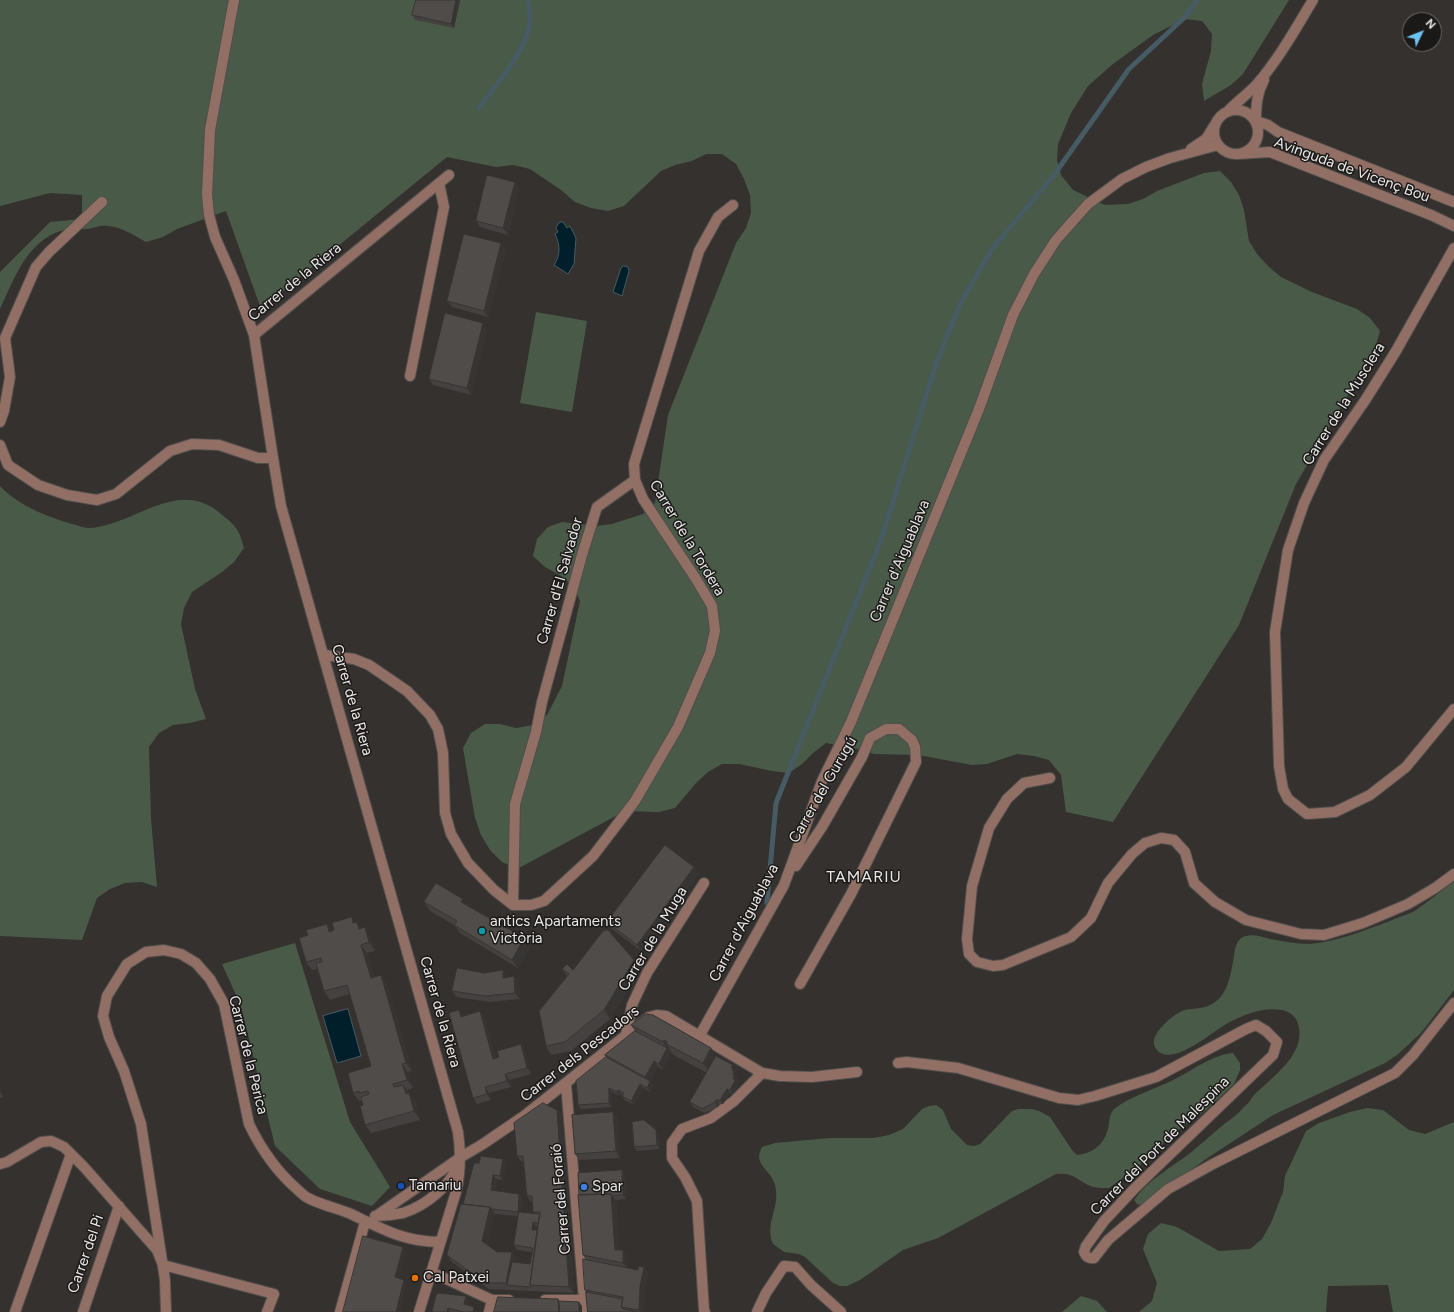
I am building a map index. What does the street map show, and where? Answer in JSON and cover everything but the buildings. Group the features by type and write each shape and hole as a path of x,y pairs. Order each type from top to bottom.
{"street":[{"path":"234,0 210,130 207,195 209,215 215,237 234,280 254,335"},
{"path":"1229,110 1241,110 1252,115 1259,128 1259,136 1256,143 1245,152 1238,154 1224,150 1218,145 1215,139 1214,126 1222,114 1229,110 1257,84 1290,39 1313,0"},
{"path":"1256,121 1256,102 1258,91 1271,66"},
{"name":"Avinguda de Vicenç Bou","path":"1256,121 1268,125 1278,132 1454,202"},
{"name":"Carrer d'Aiguablava","path":"1184,154 1206,139 1214,126"},
{"name":"Carrer d'Aiguablava","path":"700,1035 784,885 822,781 851,722 977,416 1013,315 1034,274 1056,240 1088,204 1122,179 1146,166 1218,145"},
{"name":"Avinguda de Vicenç Bou","path":"1238,154 1270,152 1431,215 1454,226"},
{"name":"Carrer de la Riera","path":"420,1312 460,1176 461,1157 458,1132 282,506 254,335 449,175"},
{"path":"410,376 444,207 439,183"},
{"path":"0,422 4,411 10,377 5,338 36,267 66,235 102,202"},
{"path":"635,480 634,464 699,251 718,217 733,205"},
{"name":"Carrer de la Musclera","path":"1454,248 1396,351 1324,460 1304,503 1288,550 1275,632 1278,766 1282,789 1288,799 1307,814 1335,812 1370,795 1406,767 1454,709"},
{"path":"0,445 8,465 38,485 67,496 97,500 116,494 170,451 192,444 219,446 258,458 273,458"},
{"name":"Carrer de la Tordera","path":"514,905 531,905 544,901 593,856 635,801 678,726 710,653 715,631 712,606 643,499 635,480"},
{"name":"Carrer d'El Salvador","path":"514,905 515,804 536,732 542,702 582,555 597,507 635,480"},
{"path":"324,655 354,659 369,665 407,691 430,715 438,729 443,753 445,813 451,834 468,863 494,890 514,905"},
{"name":"Carrer del Gurugú","path":"784,885 822,827 862,757 870,738 886,729 899,729 912,740 915,747 916,762 851,894 800,984"},
{"path":"1050,778 1024,784 1007,799 989,828 972,886 967,939 969,954 977,962 993,966 1003,965 1071,937 1091,918 1108,883 1132,854 1145,843 1161,838 1174,840 1185,852 1194,883 1215,902 1246,920 1301,934 1324,935 1363,924 1408,904 1435,888 1454,874"},
{"name":"Carrer de la Muga","path":"626,1035 632,1005 647,973 704,883"},
{"name":"Carrer de la Perica","path":"166,1312 165,1280 141,1124 124,1071 109,1037 103,1016 107,996 127,964 146,952 164,950 181,954 196,963 210,979 224,1004 249,1124 256,1139 276,1168 307,1198 349,1213"},
{"name":"Carrer del Port de Malespina","path":"898,1063 907,1062 958,1068 1059,1098 1078,1100 1156,1078 1256,1025 1266,1031 1277,1042 1273,1055 1135,1188 1104,1222 1086,1246 1084,1252 1086,1257 1091,1259 1094,1258 1108,1240 1168,1190 1213,1164 1395,1072 1413,1055 1454,1003"},
{"name":"Carrer dels Pescadors","path":"376,1216 461,1157 524,1116 649,1017 656,1015 666,1016 762,1073 780,1076 812,1077 857,1072"},
{"path":"705,1312 696,1201 684,1177 672,1158 672,1143 682,1129 711,1118 734,1101 762,1073"},
{"name":"Carrer del Foraió","path":"566,1084 585,1312"},
{"path":"0,1164 7,1162 41,1142 51,1141 64,1147 84,1167 157,1250 163,1265 274,1294 267,1312"},
{"path":"15,1312 71,1154"},
{"path":"349,1213 376,1216 403,1213 416,1207 428,1200 448,1182 456,1172 461,1157"},
{"path":"429,1179 440,1178 448,1182 456,1192"},
{"name":"Carrer del Pi","path":"83,1312 118,1206"},
{"path":"349,1213 365,1222 401,1236 426,1242 440,1242"},
{"path":"340,1312 365,1222"},
{"path":"757,1312 766,1292 784,1266 795,1267 810,1285 841,1312"},
{"path":"431,1272 492,1300 523,1300"},
{"path":"489,1312 492,1300"},
{"path":"538,1300 584,1300"}],"green space":[{"path":"0,0 1289,0 1243,74 1231,85 1204,101 1202,84 1211,51 1212,34 1202,21 1185,19 1153,35 1113,64 1088,86 1071,113 1058,144 1057,160 1061,175 1073,190 1105,205 1128,204 1204,173 1220,171 1231,182 1239,195 1244,210 1249,241 1257,254 1269,267 1281,277 1312,292 1357,309 1370,318 1380,331 1374,351 1296,484 1239,625 1113,822 1066,812 1061,775 1049,760 1017,754 987,764 972,765 918,755 874,754 858,749 826,743 789,773 739,764 722,764 708,772 696,783 675,808 659,812 625,811 517,869 502,862 490,850 481,835 475,818 463,748 471,733 485,724 500,724 516,728 533,725 547,715 562,686 580,601 574,587 561,576 545,567 533,556 537,539 548,527 562,522 596,526 612,524 643,514 655,503 668,415 736,243 746,228 751,213 750,195 736,164 722,154 706,154 692,161 675,165 661,171 624,206 608,211 591,208 575,202 561,190 530,169 513,165 496,167 447,157 261,309 226,211 177,229 163,237 146,242 124,230 106,226 62,231 44,239 27,256 0,309 0,272 50,222 82,219 82,195 50,193 0,206"},
{"path":"536,312 587,321 572,412 520,403"},
{"path":"0,486 7,493 33,510 62,521 87,528 123,520 172,501 189,500 205,504 221,514 234,525 244,548 234,562 192,592 184,608 181,624 195,689 206,719 173,725 159,733 149,747 151,819 157,887 142,882 125,883 110,889 97,898 82,940 0,936"},
{"path":"1454,881 1454,990 1421,1033 1397,1055 1385,1063 1273,1115 1206,1159 1144,1203 1138,1205 1134,1200 1146,1186 1189,1154 1239,1112 1286,1064 1292,1056 1299,1041 1300,1035 1296,1019 1287,1011 1274,1009 1253,1012 1234,1020 1191,1047 1180,1052 1170,1055 1161,1053 1155,1047 1155,1037 1163,1025 1175,1015 1185,1010 1209,1006 1217,1001 1221,996 1229,980 1237,943 1239,940 1246,936 1252,935 1300,944 1310,944 1340,938 1413,912"},
{"path":"295,943 350,1122 390,1187 372,1206 320,1189 275,1146 241,1006 222,964"},
{"path":"1233,1053 1240,1063 1240,1070 1234,1084 1205,1111 1173,1134 1138,1167 1109,1188 1093,1187 1068,1174 1056,1174 938,1238 903,1250 860,1280 847,1286 840,1286 833,1283 805,1257 799,1254 784,1252 773,1244 770,1229 776,1201 776,1193 773,1180 763,1167 759,1158 762,1147 775,1143 829,1138 874,1138 889,1135 903,1129 922,1109 936,1105 943,1110 951,1129 967,1145 974,1146 980,1144 1012,1111 1018,1109 1032,1109 1039,1111 1050,1117 1077,1155 1087,1153 1099,1145 1105,1137 1112,1111 1120,1104 1135,1096 1168,1083 1203,1063 1225,1054"},
{"path":"1367,1108 1383,1110 1409,1130 1425,1134 1454,1122 1454,1312 1393,1312 1388,1285 1328,1286 1326,1312 1139,1312 1152,1301 1157,1283 1143,1249 1148,1234 1161,1223 1177,1227 1219,1251 1250,1249 1262,1239 1271,1223 1283,1192 1285,1176 1306,1131 1319,1123 1350,1112"},
{"path":"1081,1296 1097,1301 1107,1312 1062,1312"}],"water":[{"path":"560,222 563,222 567,228 570,226 576,238 574,264 568,274 554,265 559,253 558,242 555,234 558,232 556,228"},
{"path":"624,266 628,267 629,271 622,296 613,292 621,268"},
{"path":"348,1009 361,1056 337,1063 323,1016"}],"waterway":[{"path":"479,108 513,62 524,43 530,22 528,0"},
{"path":"767,903 776,803 881,540 936,364 960,304 992,249 1054,175 1129,69 1185,17 1197,0"}],"place":[{"name":"antics Apartaments Victòria","path":"482,931"},
{"name":"Tamariu","path":"401,1186"},
{"name":"Spar","path":"584,1187"},
{"name":"Cal Patxei","path":"415,1278"}],"district":[{"name":"TAMARIU","path":"864,877"}]}
